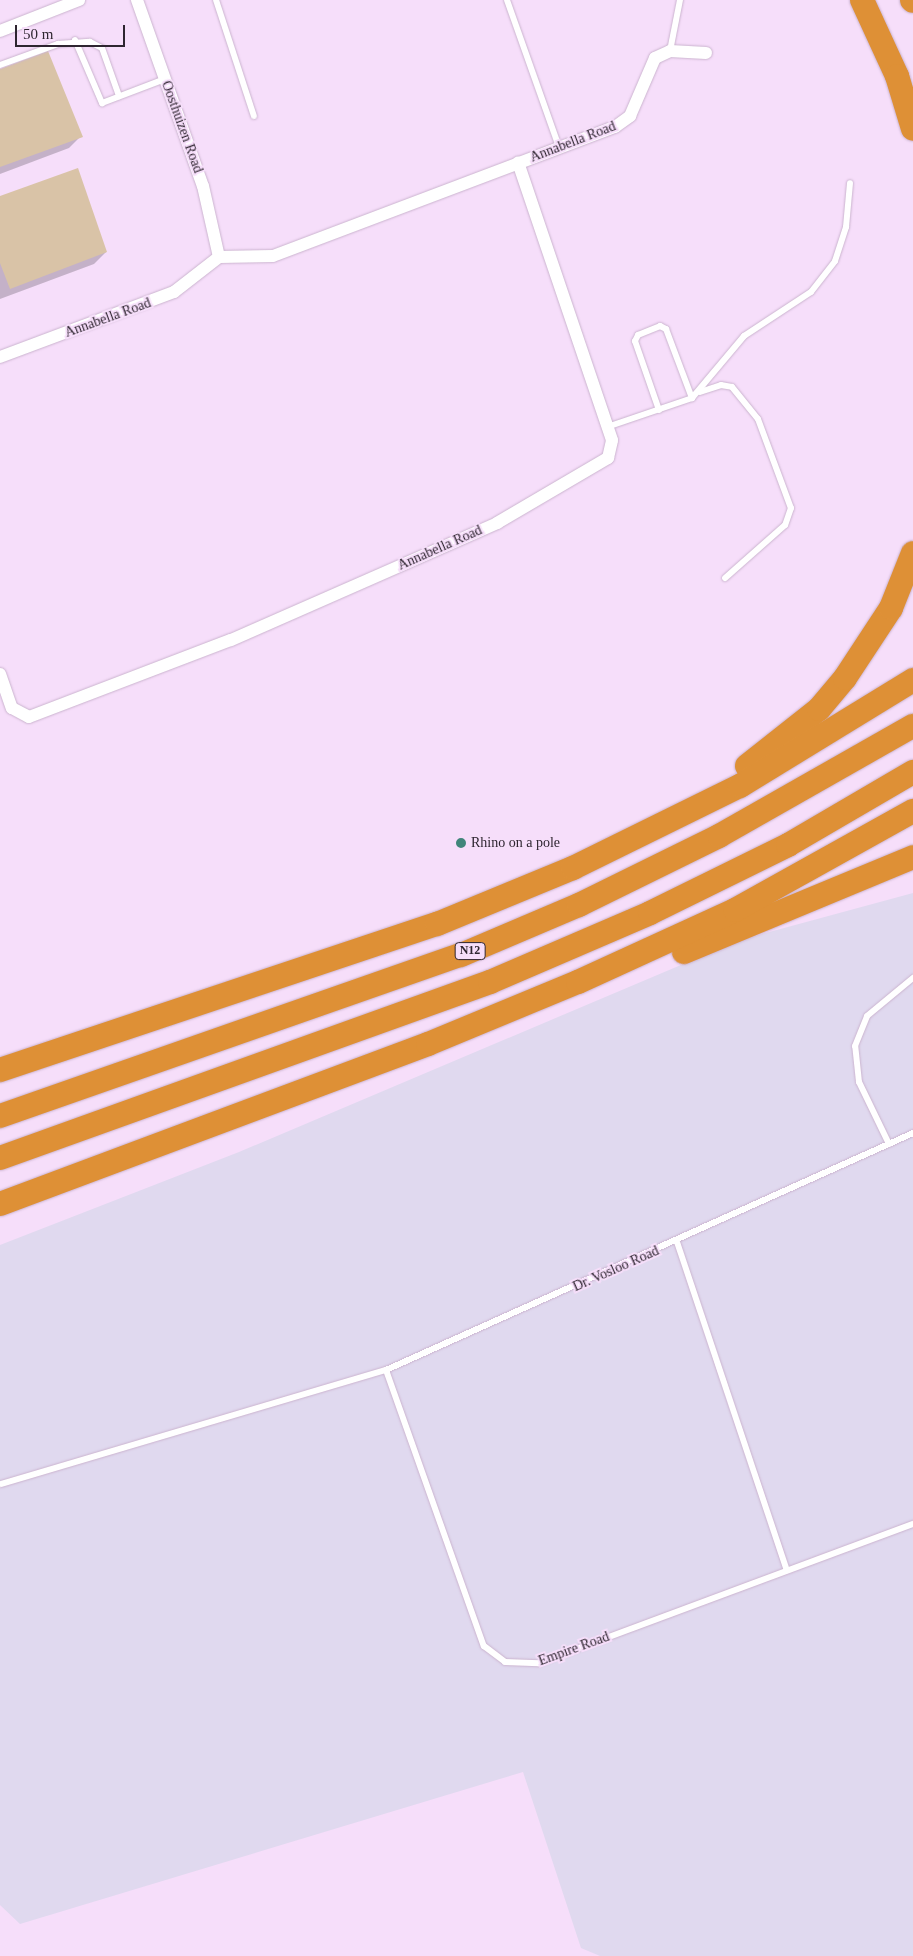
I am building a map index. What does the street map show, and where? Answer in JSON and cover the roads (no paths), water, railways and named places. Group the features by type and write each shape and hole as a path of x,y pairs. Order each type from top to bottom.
{"highway":[{"path":"862,0 897,76 913,129"},
{"path":"573,868 741,769 819,709 874,637 913,553"},
{"path":"0,1070 438,924 573,868 740,786 913,680"},
{"name":"N12","path":"0,1116 461,955 542,920 719,836 913,726"},
{"path":"0,1158 406,1016 499,978 650,913 788,845 913,772"},
{"path":"0,1204 428,1044 735,910 913,811"},
{"path":"428,1044 458,1040 511,1022 913,857"},
{"path":"0,1054 188,1007"}],"street":[{"path":"0,31 79,0"},
{"name":"Oosthuizen Road","path":"137,0 203,186 218,257"},
{"path":"670,51 706,53"},
{"name":"Annabella Road","path":"0,357 174,292 218,257 273,256 626,120 649,65 670,51"},
{"name":"Annabella Road","path":"0,674 12,708 29,717 231,640 497,522 608,458 612,440 518,163"}],"lane":[{"path":"216,0 254,116"},
{"path":"507,0 560,147"},
{"path":"670,51 680,0"},
{"path":"75,40 97,100 102,103 165,79"},
{"path":"0,64 75,40 102,48 119,96"},
{"path":"607,427 692,398 744,336 811,292 835,261 846,226 850,183"},
{"path":"659,410 635,341 638,335 660,326 666,329 692,398"},
{"path":"698,393 721,385 732,387 758,419 791,508 786,525 724,578"},
{"path":"889,1144 859,1082 855,1046 867,1016 913,978"},
{"name":"Dr. Vosloo Road","path":"0,1484 314,1393 386,1370 677,1242 913,1133"},
{"path":"677,1242 787,1570"},
{"name":"Empire Road","path":"386,1370 453,1566 484,1646 495,1658 516,1664 538,1663 913,1524"}],"place":[{"name":"Rhino on a pole","path":"461,843"}]}
